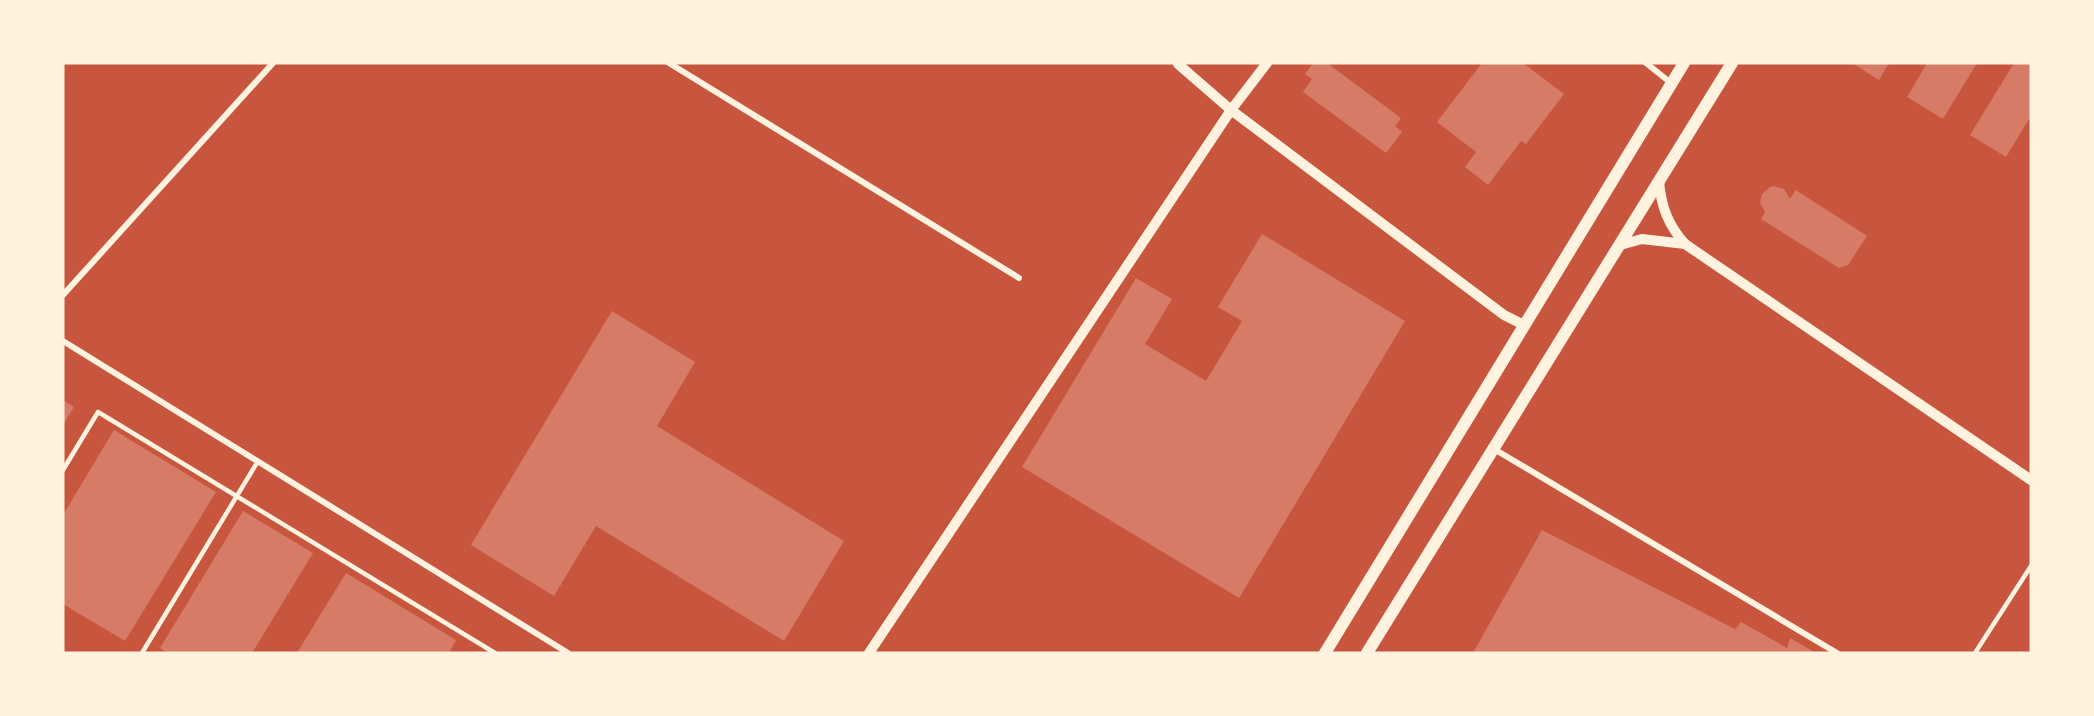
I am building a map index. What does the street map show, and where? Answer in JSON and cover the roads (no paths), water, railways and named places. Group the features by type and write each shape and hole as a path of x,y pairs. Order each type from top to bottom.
{"main road":[{"path":"1325,653 1684,63"},
{"path":"1367,653 1732,63"}],"street":[{"path":"63,295 273,63"},
{"path":"669,63 1019,278"},
{"path":"869,653 1231,110 1267,63"},
{"path":"1647,63 1671,83"},
{"path":"1178,64 1231,110 1504,315 1524,325"},
{"path":"1659,181 1662,207 1675,233 1685,244 2031,480"},
{"path":"1620,245 1642,239 1685,244"},
{"path":"63,341 568,653"},
{"path":"1494,449 1837,653"}],"lane":[{"path":"63,470 98,412 495,653"},
{"path":"142,653 258,461"},
{"path":"1975,653 2031,566"}]}
